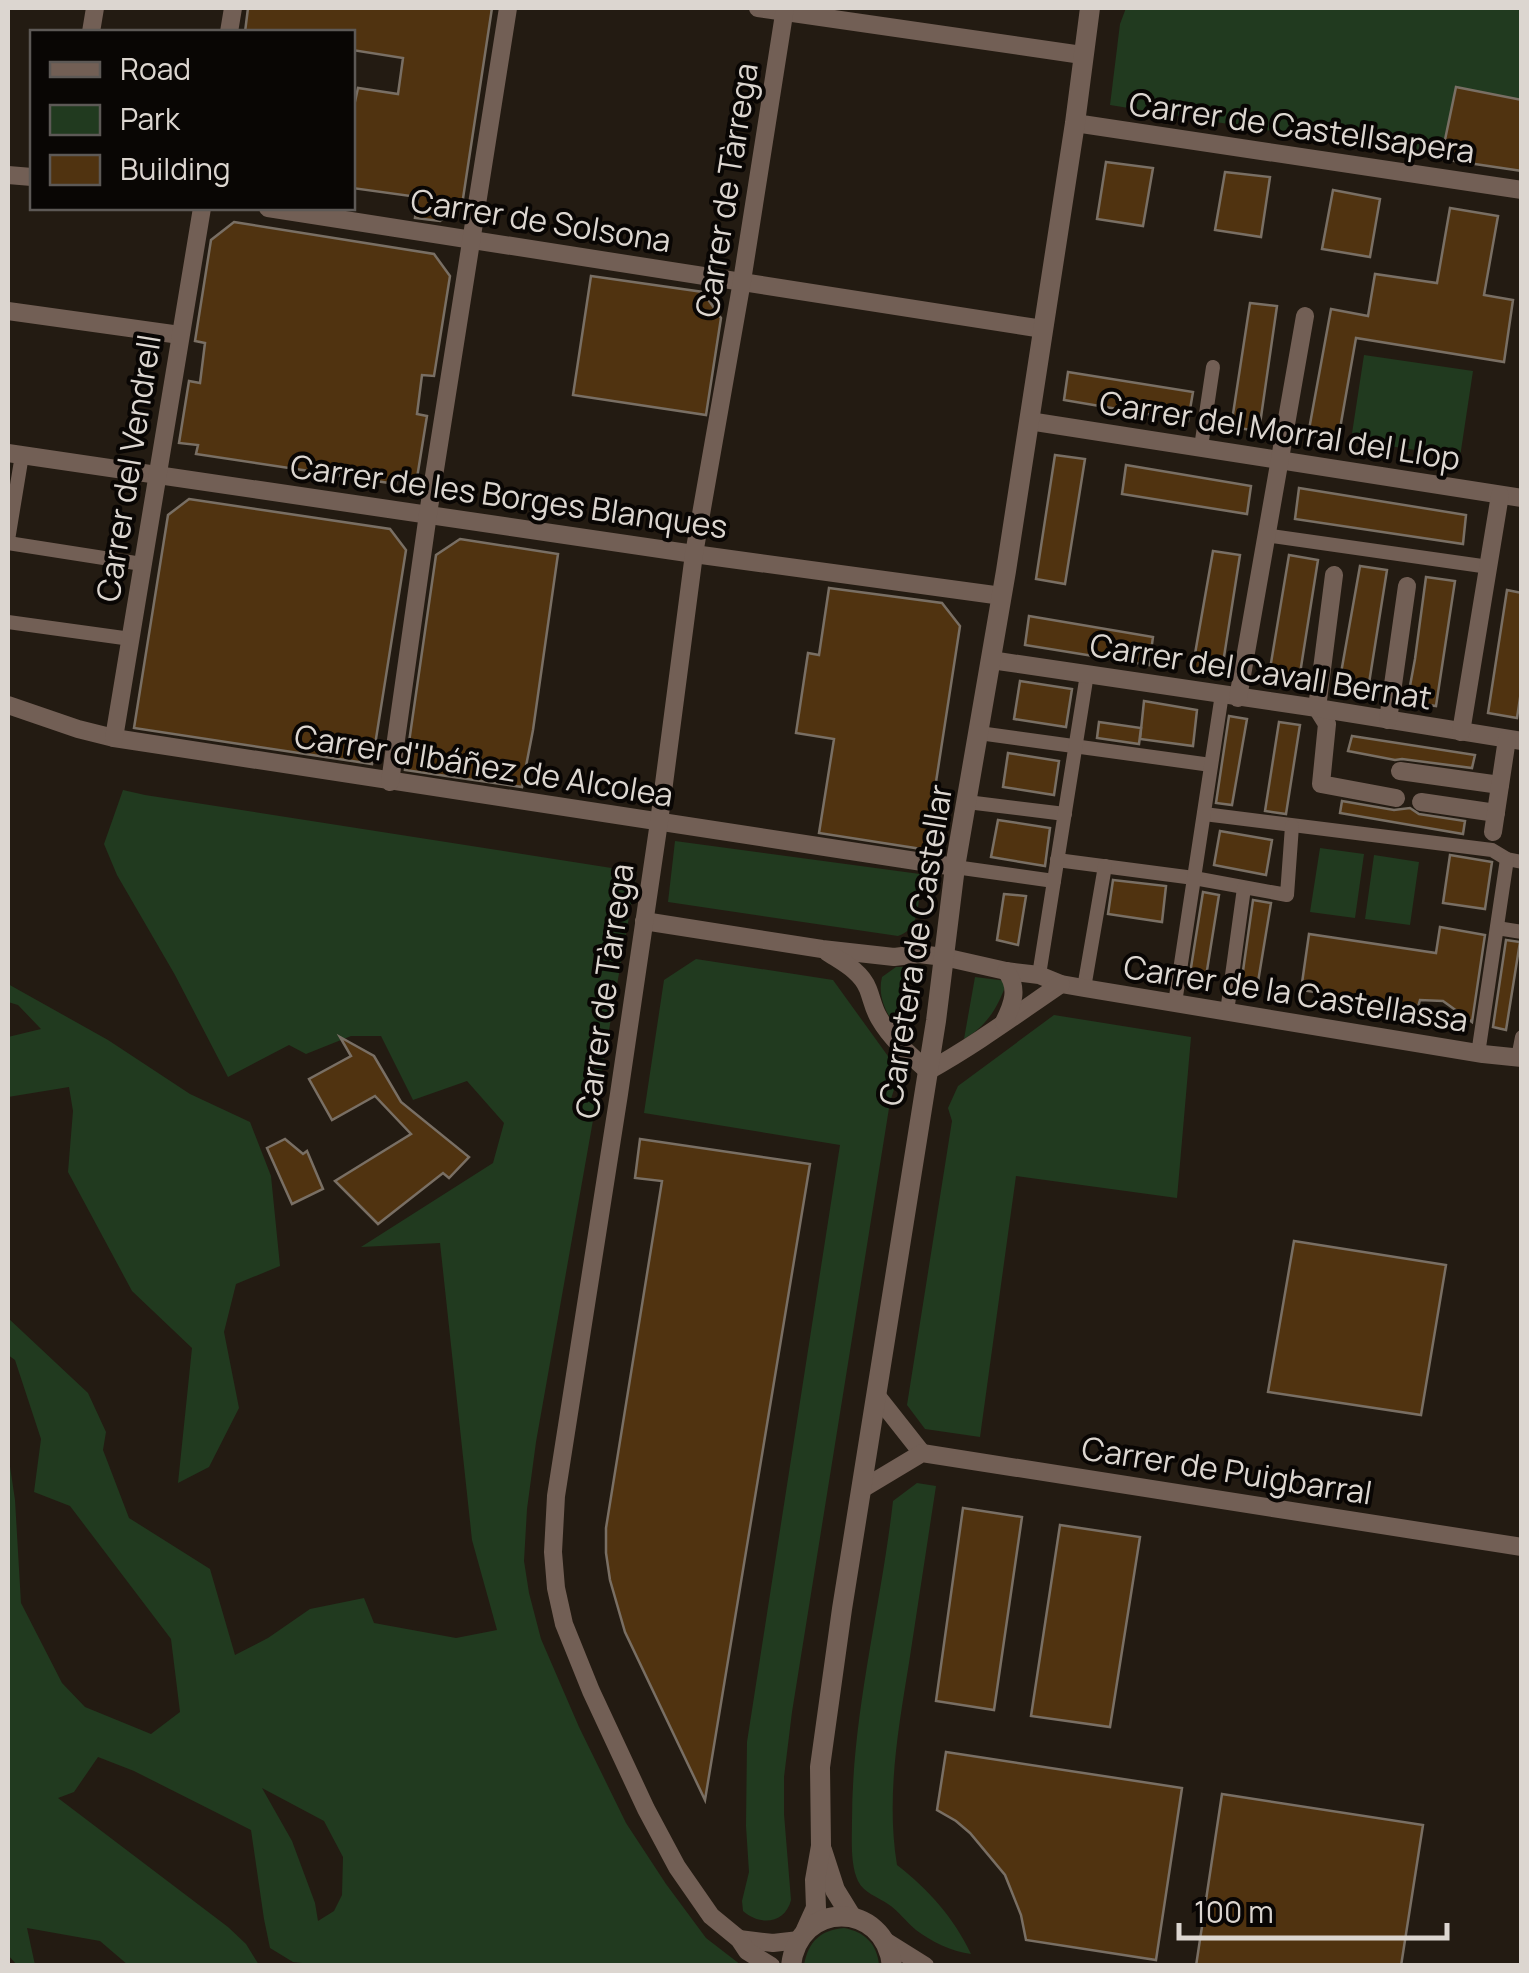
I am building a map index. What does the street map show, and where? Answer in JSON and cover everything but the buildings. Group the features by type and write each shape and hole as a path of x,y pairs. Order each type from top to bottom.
{"street":[{"path":"390,782 508,8"},
{"path":"758,8 1082,54"},
{"name":"Carretera de Castellar","path":"791,1966 816,1908 824,1735 1090,8"},
{"name":"Carretera de Castellar","path":"1082,54 1102,8"},
{"name":"Carrer de Tàrrega","path":"771,1966 747,1951 699,1899 646,1809 570,1642 559,1607 553,1527 659,822 694,554 785,9"},
{"name":"Carrer de Castellsapera","path":"1074,124 1522,190"},
{"name":"Carrer del Vendrell","path":"114,738 202,210"},
{"name":"Carrer de Solsona","path":"280,210 1043,329"},
{"path":"8,312 180,336"},
{"path":"1175,1003 1211,765 1265,535 1305,316"},
{"path":"1201,447 1212,367"},
{"name":"Carrer del Morral del Llop","path":"1029,421 1522,498"},
{"path":"15,454 8,541 142,564"},
{"name":"Carrer de les Borges Blanques","path":"15,454 1002,596"},
{"path":"1462,732 1500,494"},
{"path":"1265,535 1488,567"},
{"path":"1334,575 1317,708 1327,724 1321,784 1396,798"},
{"path":"1388,720 1407,586"},
{"path":"8,622 130,639"},
{"name":"Carrer del Cavall Bernat","path":"991,660 1514,740"},
{"path":"1039,974 1087,674"},
{"name":"Carrer d'Ibáñez de Alcolea","path":"8,705 78,730 114,738 956,867"},
{"path":"978,733 1211,765"},
{"path":"1421,802 1494,823 1500,784 1514,740"},
{"path":"1400,771 1500,784"},
{"path":"967,802 1065,814"},
{"path":"1204,814 1492,850 1514,861 1498,928 1478,1054"},
{"path":"1058,860 1287,895 1292,826"},
{"path":"1084,988 1106,866"},
{"path":"956,867 1054,881"},
{"path":"1227,1012 1244,888"},
{"name":"Carrer de la Castellassa","path":"644,921 894,957 944,957 1039,974 1061,984 1520,1058"},
{"path":"1498,928 1522,932"},
{"path":"822,948 855,970 868,986"},
{"path":"894,957 874,970 868,986 870,1001 898,1044 928,1071 984,1038 1061,984"},
{"path":"1003,1022 1012,1002 1014,984 1006,971"},
{"path":"1520,1058 1522,1037"},
{"path":"862,1490 922,1453 876,1396"},
{"name":"Carrer de Puigbarral","path":"922,1453 1522,1547"},
{"name":"Carretera de Castellar","path":"820,1846 835,1890 851,1916"},
{"path":"739,1939 773,1943 803,1935 824,1919 851,1916 925,1966"},
{"path":"885,1941 892,1966"}],"green space":[{"path":"1126,8 1521,8 1521,171 1110,105 1120,24"},
{"path":"1364,355 1473,371 1460,457 1351,440"},
{"path":"123,790 637,872 536,1442 524,1561 541,1639 626,1823 706,1938 741,1965 330,1966 293,1962 270,1948 251,1830 98,1757 74,1792 58,1798 228,1927 246,1944 259,1965 128,1965 100,1941 27,1928 35,1965 17,1965 8,1955 8,1453 21,1603 62,1683 85,1707 151,1734 180,1712 171,1639 70,1506 34,1492 41,1439 15,1360 8,1355 8,1318 88,1393 106,1432 103,1450 129,1518 210,1569 235,1655 310,1609 364,1598 374,1623 456,1638 497,1630 472,1540 440,1243 361,1247 493,1163 504,1123 467,1081 413,1100 381,1036 351,1036 306,1054 289,1045 228,1077 117,875 104,844","holes":["262,1788 324,1821 343,1857 342,1895 334,1911 318,1921 292,1841"]},
{"path":"675,841 920,874 915,919 898,936 668,902"},
{"path":"1320,848 1364,854 1355,918 1310,912"},
{"path":"1374,855 1419,862 1410,925 1365,919"},
{"path":"696,959 833,980 898,1070 792,1712 784,1777 791,1900 783,1914 771,1920 757,1919 743,1911 749,1872 747,1742 840,1145 644,1113 664,980"},
{"path":"896,967 910,967 900,1031 887,1013 881,992 882,977"},
{"path":"975,977 1007,981 991,1014 964,1039"},
{"path":"8,984 108,1040 190,1094 250,1122 271,1176 280,1266 236,1284 224,1332 239,1408 209,1467 178,1483 192,1348 132,1291 68,1172 73,1111 69,1087 8,1097 8,1037 41,1029 18,1005 8,1002"},
{"path":"1054,1015 1191,1037 1177,1198 1016,1176 980,1437 925,1429 907,1405 952,1121 948,1108 958,1086"},
{"path":"917,1483 936,1486 897,1739 894,1840 897,1865 939,1905 971,1954 928,1938 892,1907 867,1892 855,1874 853,1859 857,1740 893,1501"},
{"path":"844,1928 869,1940 879,1965 804,1965 816,1939 828,1931"}]}
